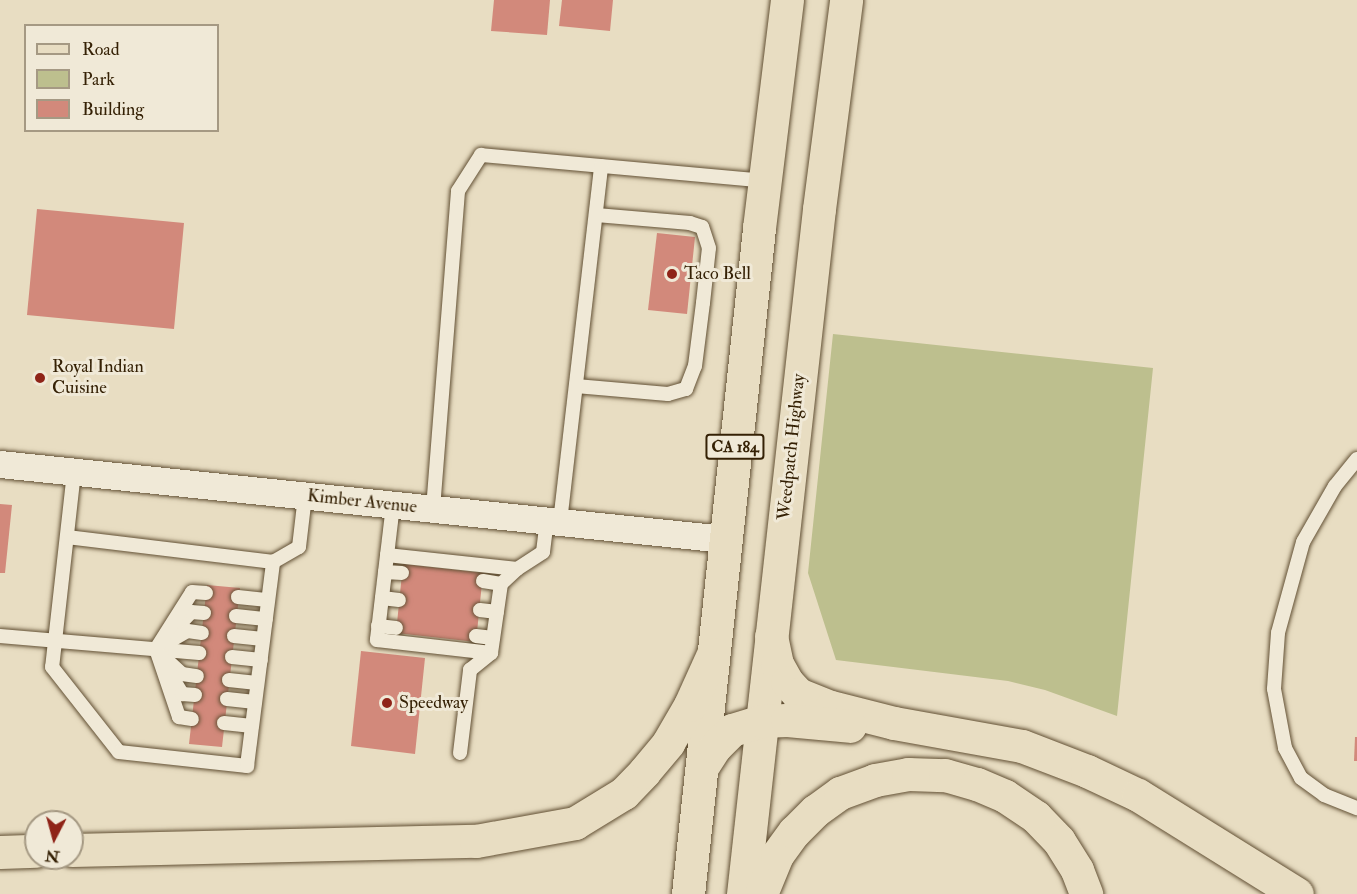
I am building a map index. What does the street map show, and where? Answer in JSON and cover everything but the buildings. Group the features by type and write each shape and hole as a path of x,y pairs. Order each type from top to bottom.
{"main road":[{"name":"CA 184","path":"688,894 764,181 787,0"},
{"name":"Weedpatch Highway","path":"743,894 761,721 846,0"},
{"path":"771,636 777,664 787,682 798,694 831,707 894,723 1022,746 1087,771 1138,795 1298,894"},
{"path":"84,850 476,841 575,823 624,793 668,743 690,705 713,654"},
{"path":"702,767 715,747 732,730 761,721 787,720 854,727 894,723"},
{"path":"761,894 777,855 794,832 815,811 840,793 875,780 908,774 945,775 977,783 1005,796 1036,817 1059,841 1077,870 1086,894"},
{"path":"0,852 24,851"}],"street":[{"name":"Kimber Avenue","path":"0,464 725,539"}],"lane":[{"path":"433,509 458,191 481,155 764,181"},
{"path":"460,753 470,670 492,653 501,584 517,569 543,552 554,521 576,386 601,166"},
{"path":"576,386 668,394 686,389 695,366 703,303 709,248 702,227 690,223 596,215"},
{"path":"1357,459 1335,486 1303,542 1278,633 1274,689 1285,748 1301,778 1324,795 1357,808"},
{"path":"74,472 52,667 119,752 247,766 273,562"},
{"path":"67,537 273,562 299,547 305,496"},
{"path":"393,505 376,640 492,653"},
{"path":"387,555 517,569"},
{"path":"385,572 402,573"},
{"path":"483,581 501,584"},
{"path":"156,649 192,592 206,593"},
{"path":"238,597 268,600"},
{"path":"382,598 399,600"},
{"path":"480,610 497,612"},
{"path":"156,649 191,612 204,613"},
{"path":"236,616 266,620"},
{"path":"378,626 396,628"},
{"path":"156,649 188,632 202,633"},
{"path":"0,636 200,653"},
{"path":"234,636 263,639"},
{"path":"476,636 493,638"},
{"path":"156,649 182,674 197,676"},
{"path":"156,649 182,694 195,695"},
{"path":"156,649 179,717 192,719"},
{"path":"232,657 261,660"},
{"path":"229,680 257,683"},
{"path":"227,699 255,702"},
{"path":"224,723 252,726"}],"green space":[{"path":"833,334 1153,368 1117,716 1045,690 1008,681 836,660 808,573"}],"place":[{"name":"Taco Bell","path":"672,274"},
{"name":"Royal Indian Cuisine","path":"40,378"},
{"name":"Speedway","path":"387,703"}]}
